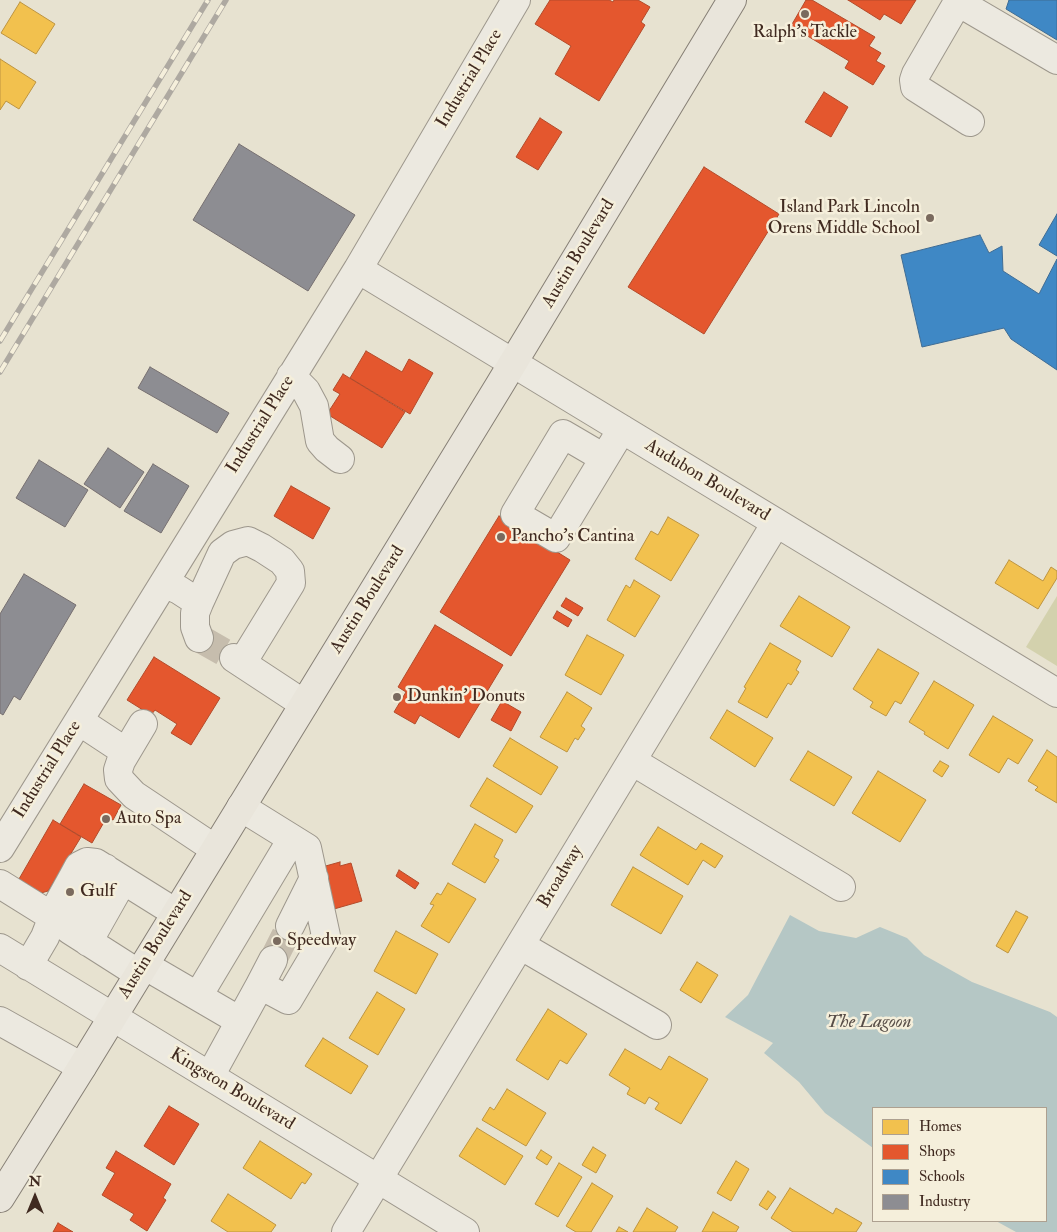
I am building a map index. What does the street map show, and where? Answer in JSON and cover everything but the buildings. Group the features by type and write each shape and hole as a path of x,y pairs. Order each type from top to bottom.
{"main road":[{"name":"Austin Boulevard","path":"1,1194 82,1067 513,363 732,0"}],"street":[{"name":"Industrial Place","path":"0,848 358,269 516,0"},
{"path":"970,122 915,87 914,80 959,1 1057,60"},
{"name":"Audubon Boulevard","path":"358,269 1057,693"},
{"path":"291,376 306,391 314,406 320,441 327,450 340,460"},
{"path":"604,458 622,429"},
{"name":"Broadway","path":"346,1232 776,523"},
{"path":"199,638 195,627 195,613 222,553 233,545 248,541 262,548 282,561 290,572 291,583 238,661 304,704"},
{"path":"164,583 199,603"},
{"path":"79,721 126,752"},
{"path":"143,724 126,752 118,770 119,779 134,795 215,849"},
{"path":"632,760 841,887"},
{"path":"241,807 307,848 326,936 288,1000 260,985"},
{"path":"198,996 292,839"},
{"path":"70,929 79,866 88,862 96,863 176,913"},
{"path":"28,966 45,937 70,929 114,874"},
{"path":"290,926 314,878"},
{"path":"0,884 70,929 141,970 198,996 240,1021"},
{"path":"520,945 657,1025"},
{"name":"Kingston Boulevard","path":"0,948 465,1232"},
{"path":"210,1076 273,960"},
{"path":"0,1021 82,1067"}],"shaded area":[{"path":"1057,596 1057,666 1026,647"}],"water":[{"name":"The Lagoon","path":"790,915 819,931 856,938 880,927 907,938 924,955 972,982 1050,1012 1057,1017 1057,1232 1016,1232 998,1222 1047,1222 1047,1107 872,1107 872,1147 825,1113 799,1082 764,1053 773,1043 725,1017 748,995"}],"tunnel":[{"path":"199,638 234,658"},
{"path":"273,960 290,926"}],"railway":[{"path":"0,341 208,0"},
{"path":"0,372 226,0"}],"place":[{"name":"Ralph's Tackle","path":"805,14"},
{"name":"Island Park Lincoln Orens Middle School","path":"930,218"},
{"name":"Pancho's Cantina","path":"501,537"},
{"name":"Dunkin' Donuts","path":"397,697"},
{"name":"Auto Spa","path":"106,819"},
{"name":"Gulf","path":"70,892"},
{"name":"Speedway","path":"277,941"}]}
